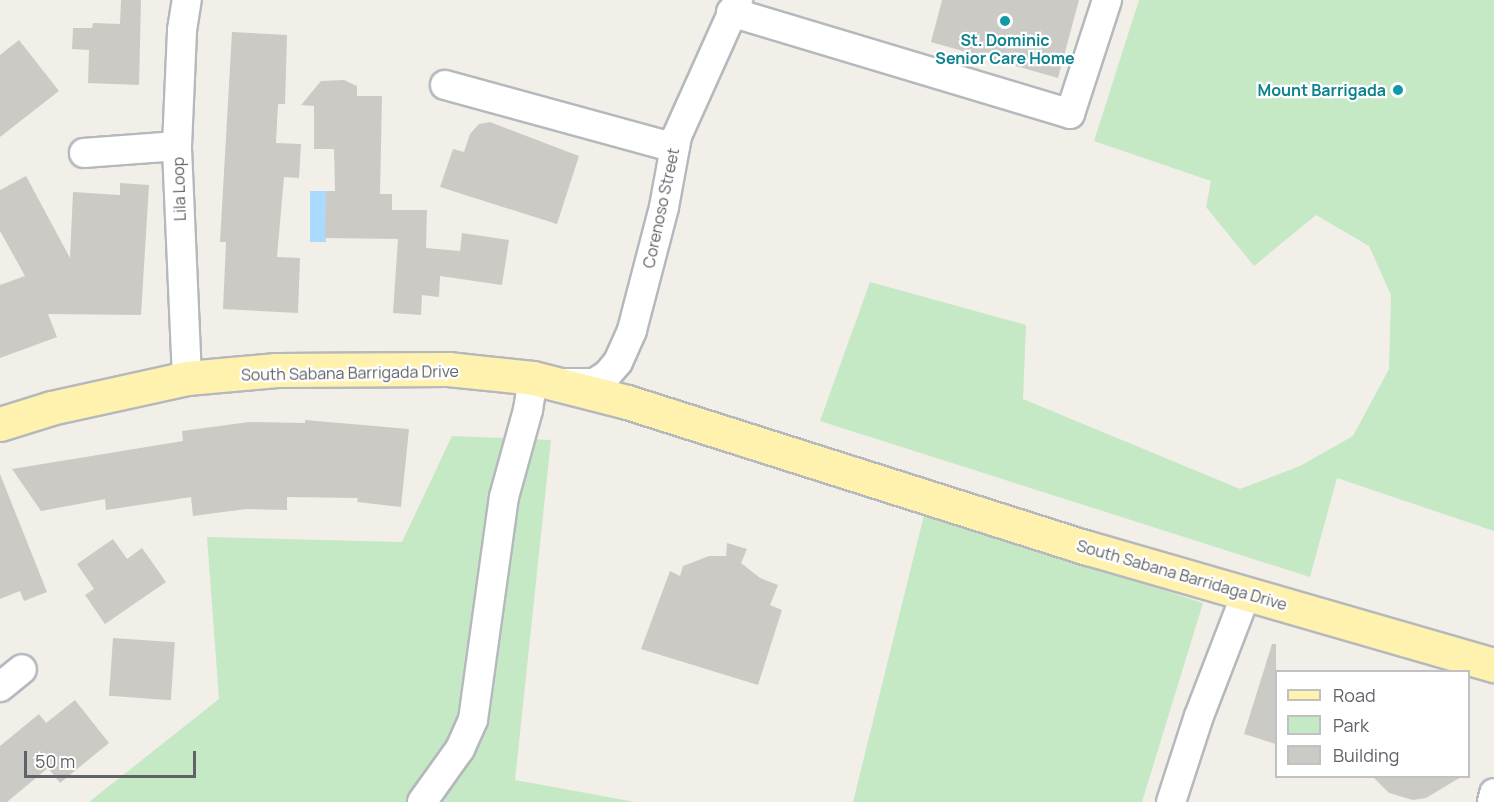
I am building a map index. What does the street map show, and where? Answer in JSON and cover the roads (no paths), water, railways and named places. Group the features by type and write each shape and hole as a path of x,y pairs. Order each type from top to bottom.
{"main road":[{"name":"South Sabana Barrigada Drive","path":"0,424 51,408 187,378 278,370 448,369 548,381 871,481"},
{"name":"South Sabana Barridaga Drive","path":"871,481 1246,594 1494,665"}],"street":[{"name":"Lila Loop","path":"187,378 177,146 182,30 188,0"},
{"path":"734,6 1070,114 1107,0"},
{"name":"Corenoso Street","path":"548,381 594,383 608,375 618,362 632,330 675,148 734,6"},
{"path":"445,85 675,148"},
{"path":"84,153 177,146"},
{"path":"422,802 460,749 473,720 504,497 528,410 548,381"},
{"path":"1171,802 1199,716 1246,594"},
{"path":"1492,802 1494,794"}],"water":[{"path":"310,191 326,191 326,242 310,242"}],"place":[{"name":"St. Dominic Senior Care Home","path":"1005,21"},
{"name":"Mount Barrigada","path":"1398,90"}]}
